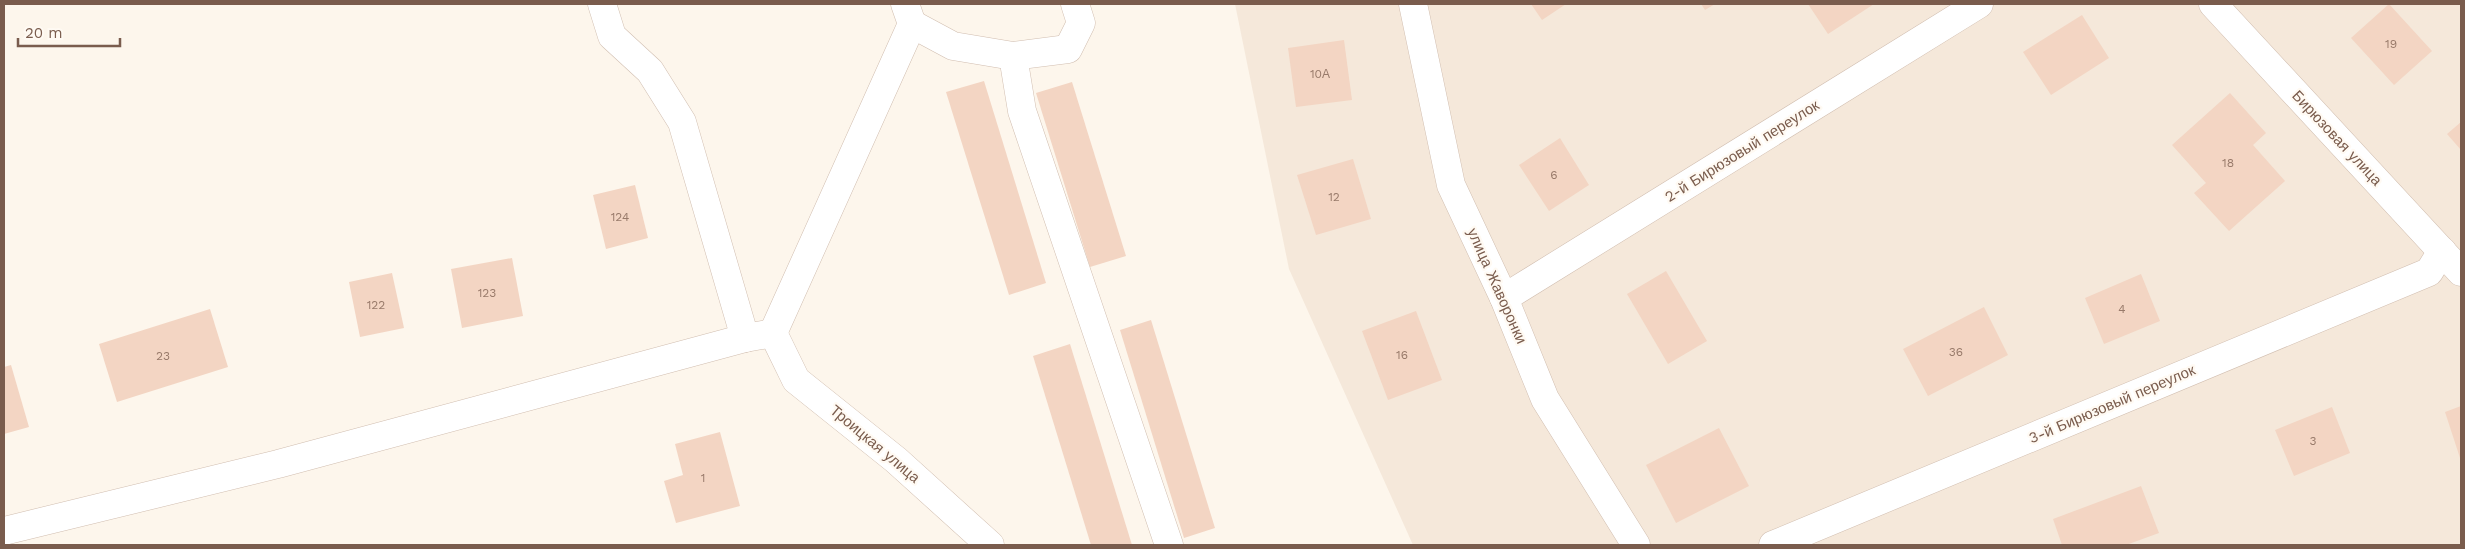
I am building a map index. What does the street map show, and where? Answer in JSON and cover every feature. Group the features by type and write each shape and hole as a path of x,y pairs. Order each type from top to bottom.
{"street":[{"path":"602,4 612,36 650,71 682,122 745,338"},
{"path":"4,531 278,464 745,338 773,333 909,14 953,46 1013,56 1068,49 1081,22 1075,4"},
{"name":"улица Жаворонки","path":"1413,4 1451,185 1504,298 1545,400 1636,545"},
{"name":"2-й Бирюзовый переулок","path":"1504,298 1980,4"},
{"name":"Бирюзовая улица","path":"2213,4 2461,272"},
{"path":"1013,56 1022,111 1169,545"},
{"name":"3-й Бирюзовый переулок","path":"1773,545 2430,272 2442,251"},
{"name":"Троицкая улица","path":"773,333 796,380 896,460 990,545"}],"shaded area":[{"path":"1235,4 2461,4 2461,545 1413,545 1289,269"}],"building":[{"path":"1531,4 1566,4 1542,20"},
{"path":"1701,4 1715,4 1705,10"},
{"path":"1808,4 1874,4 1828,34"},
{"path":"2389,4 2432,51 2394,85 2351,38"},
{"path":"2082,15 2109,58 2051,95 2023,52"},
{"path":"1344,40 1352,100 1296,107 1288,48"},
{"path":"984,81 1046,283 1009,295 946,92"},
{"path":"1072,82 1126,256 1090,267 1036,93"},
{"path":"2230,93 2266,133 2253,145 2285,181 2229,231 2194,193 2206,183 2172,145"},
{"path":"2461,122 2461,150 2447,134"},
{"path":"1560,138 1589,185 1549,211 1519,165"},
{"path":"1353,159 1371,219 1316,235 1297,175"},
{"path":"635,185 648,238 606,249 593,195"},
{"path":"512,258 523,316 462,328 451,269"},
{"path":"1666,271 1707,341 1668,364 1627,294"},
{"path":"392,273 404,328 360,337 349,282"},
{"path":"2141,274 2160,321 2104,344 2085,298"},
{"path":"1984,307 2008,355 1928,396 1903,349"},
{"path":"210,309 228,367 117,402 99,344"},
{"path":"1416,311 1442,380 1388,400 1362,331"},
{"path":"1151,320 1215,528 1184,538 1120,330"},
{"path":"1070,344 1132,545 1091,545 1033,356"},
{"path":"11,365 29,427 4,434 4,367"},
{"path":"2461,406 2461,461 2445,412"},
{"path":"2332,407 2350,453 2294,476 2275,430"},
{"path":"1719,428 1749,486 1676,523 1646,465"},
{"path":"720,432 740,506 676,523 664,481 683,475 675,444"},
{"path":"2141,486 2159,533 2126,545 2062,545 2053,519"}]}
